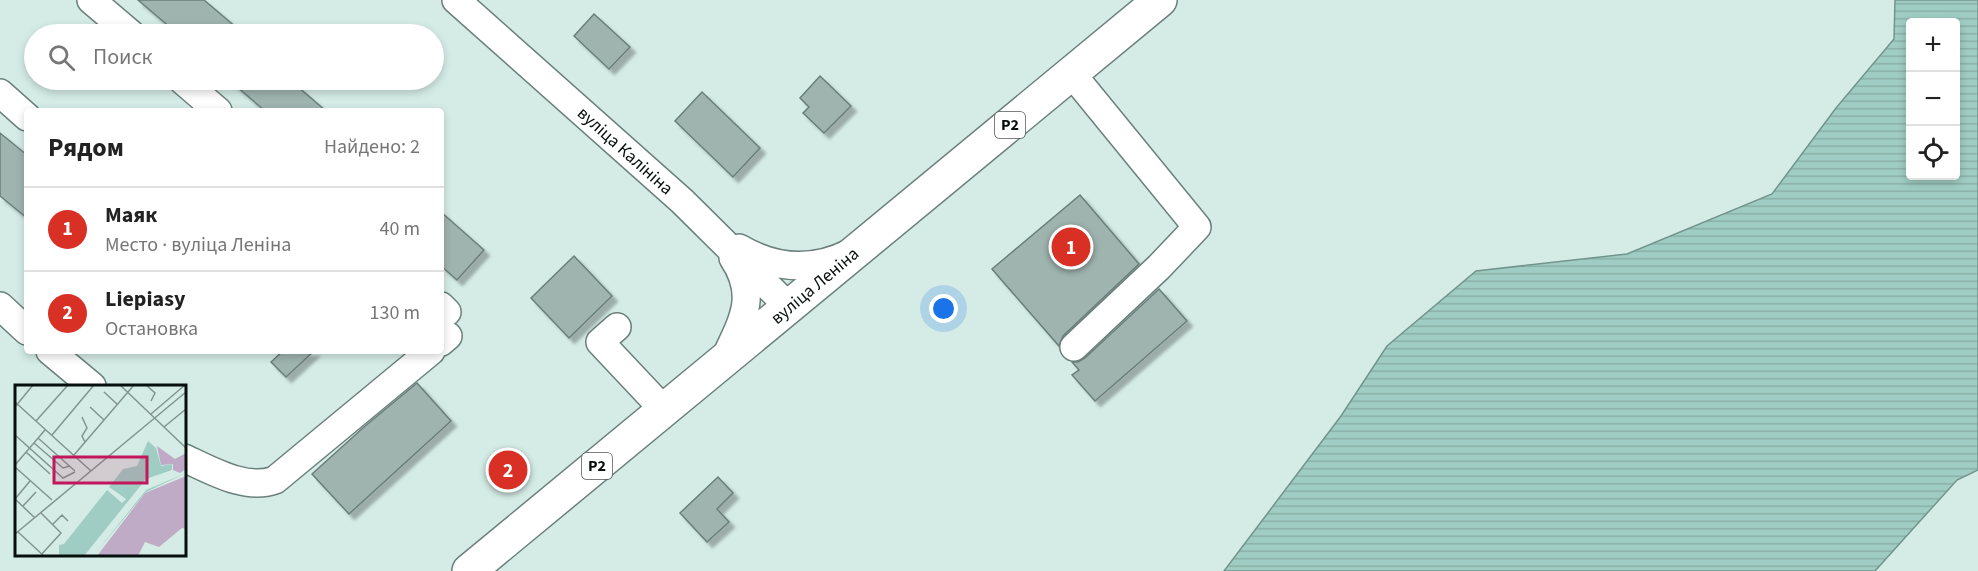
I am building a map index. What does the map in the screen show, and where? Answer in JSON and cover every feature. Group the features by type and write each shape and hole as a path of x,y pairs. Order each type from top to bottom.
{"main road":[{"name":"вуліца Леніна","path":"469,571 1160,0"}],"street":[{"path":"91,0 119,24"},
{"name":"вуліца Калініна","path":"456,0 717,235 789,307"},
{"path":"1072,74 1197,227 1159,267 1074,347"},
{"path":"194,90 215,108"},
{"path":"0,93 24,114"},
{"path":"717,235 755,257 781,265 804,266 840,258 860,248"},
{"path":"717,235 738,265 747,290 747,304 742,324 724,360"},
{"path":"0,306 24,328"},
{"path":"617,327 600,342 664,410"},
{"path":"54,354 90,385"},
{"path":"186,459 222,475 254,484 265,484 274,480 415,354"}],"shaded area":[{"path":"1895,0 1978,0 1978,470 1957,480 1875,571 1224,571 1341,416 1387,346 1476,271 1627,254 1772,194 1836,108 1894,39"}],"building":[{"path":"138,0 204,0 232,24 166,24"},
{"path":"594,14 630,47 609,69 574,36"},
{"path":"820,76 851,106 824,133 803,113 809,107 800,98"},
{"path":"241,90 302,90 323,108 262,108"},
{"path":"702,92 760,148 733,177 675,121"},
{"path":"0,133 24,153 24,216 0,196"},
{"path":"1080,195 1139,264 1063,336 1059,346 992,269"},
{"path":"444,215 484,250 457,280 444,269"},
{"path":"574,256 612,296 569,338 531,298"},
{"path":"1159,289 1187,321 1095,401 1072,375 1079,370 1072,362 1085,358"},
{"path":"280,354 311,354 286,377 271,362"},
{"path":"417,383 451,421 349,514 312,474"},
{"path":"718,477 733,493 717,509 729,522 707,542 680,513"}],"place":[{"name":"Маяк","path":"1071,247"},
{"name":"Liepiasy","path":"508,470"}]}
